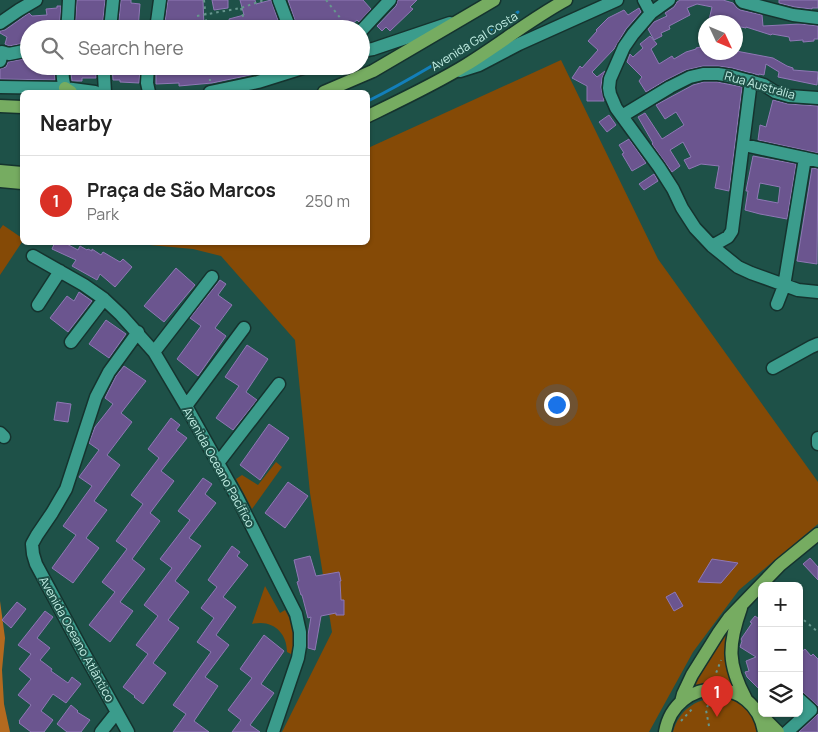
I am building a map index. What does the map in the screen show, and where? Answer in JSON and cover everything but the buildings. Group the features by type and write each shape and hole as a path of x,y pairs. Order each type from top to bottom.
{"main road":[{"name":"Avenida Gal Costa","path":"370,72 494,0"},
{"name":"Avenida Gal Costa","path":"370,115 467,65 566,0"},
{"name":"Avenida Gal Costa","path":"329,90 363,75"},
{"path":"0,106 20,107"},
{"path":"0,170 20,173"},
{"path":"0,180 20,183"},
{"path":"687,705 683,694 689,680 729,618 780,564 818,534"},
{"path":"743,604 735,625 732,641 733,669 746,699 778,732"},
{"path":"668,729 672,712 687,705 691,694 715,688 732,691 746,699"},
{"path":"756,710 761,719 764,732"}],"street":[{"path":"0,22 36,0"},
{"path":"68,20 69,0"},
{"path":"111,20 113,0"},
{"path":"157,20 160,0"},
{"path":"278,0 286,20"},
{"path":"370,22 390,0"},
{"path":"448,74 479,65 519,44 617,0"},
{"path":"644,0 651,13"},
{"path":"669,0 651,13 632,34 624,47 608,88 616,108 659,167 695,228 712,246 738,267 751,274 798,290 818,292"},
{"path":"742,0 743,2 793,15 818,18"},
{"path":"370,50 466,17"},
{"path":"370,37 371,39 386,44"},
{"path":"1,57 20,52"},
{"name":"Rua Austrália","path":"622,116 670,87 690,77 703,74 718,74 764,85 775,92 789,96 818,98"},
{"path":"0,87 68,90 63,75"},
{"path":"104,75 105,90"},
{"path":"147,75 149,90"},
{"path":"220,90 280,75"},
{"path":"712,246 728,237 732,231 751,82"},
{"path":"744,145 812,159 784,286 777,304"},
{"name":"Avenida Oceano Pacífico","path":"33,256 84,285 104,299 138,332 154,352 237,497 296,614 300,632 298,658 273,732"},
{"path":"38,305 60,271"},
{"path":"154,352 212,277"},
{"path":"72,342 104,299"},
{"path":"186,406 244,328"},
{"name":"Avenida Oceano Atlântico","path":"128,732 36,564 32,544 66,489 102,383 138,332"},
{"path":"773,368 818,344"},
{"path":"218,464 279,384"},
{"path":"818,438 818,444"},
{"path":"787,732 811,710 803,703"},
{"path":"101,732 117,712"}],"path":[{"path":"204,0 207,20"},
{"path":"197,16 240,8 264,0"},
{"path":"326,0 342,20"},
{"path":"240,8 243,20"},
{"path":"209,75 210,90"},
{"path":"803,619 818,632"},
{"path":"704,699 711,698 706,710 709,726"},
{"path":"703,702 709,701"},
{"path":"668,729 698,705"}],"shaded area":[{"path":"561,60 658,259 818,482 818,524 739,590 693,652 649,732 282,732 332,632 310,493 295,340 221,256 193,249 150,245 370,245 370,147"},
{"path":"3,225 20,237 20,245 0,275 0,229"},
{"path":"276,462 282,467 252,509 236,479 242,475 258,485"},
{"path":"265,586 280,613 285,610 290,621 294,637 293,655 287,652 284,638 272,625 266,623 252,624"},
{"path":"0,601 5,638 2,670 4,704 10,732 0,732"},
{"path":"730,628 735,688 688,693 720,639"},
{"path":"716,697 735,701 748,709 754,717 758,732 673,732 679,718 689,707 708,698"}],"waterway":[{"path":"370,100 444,59 518,12"}],"place":[{"name":"Praça de São Marcos","path":"717,717"}]}
